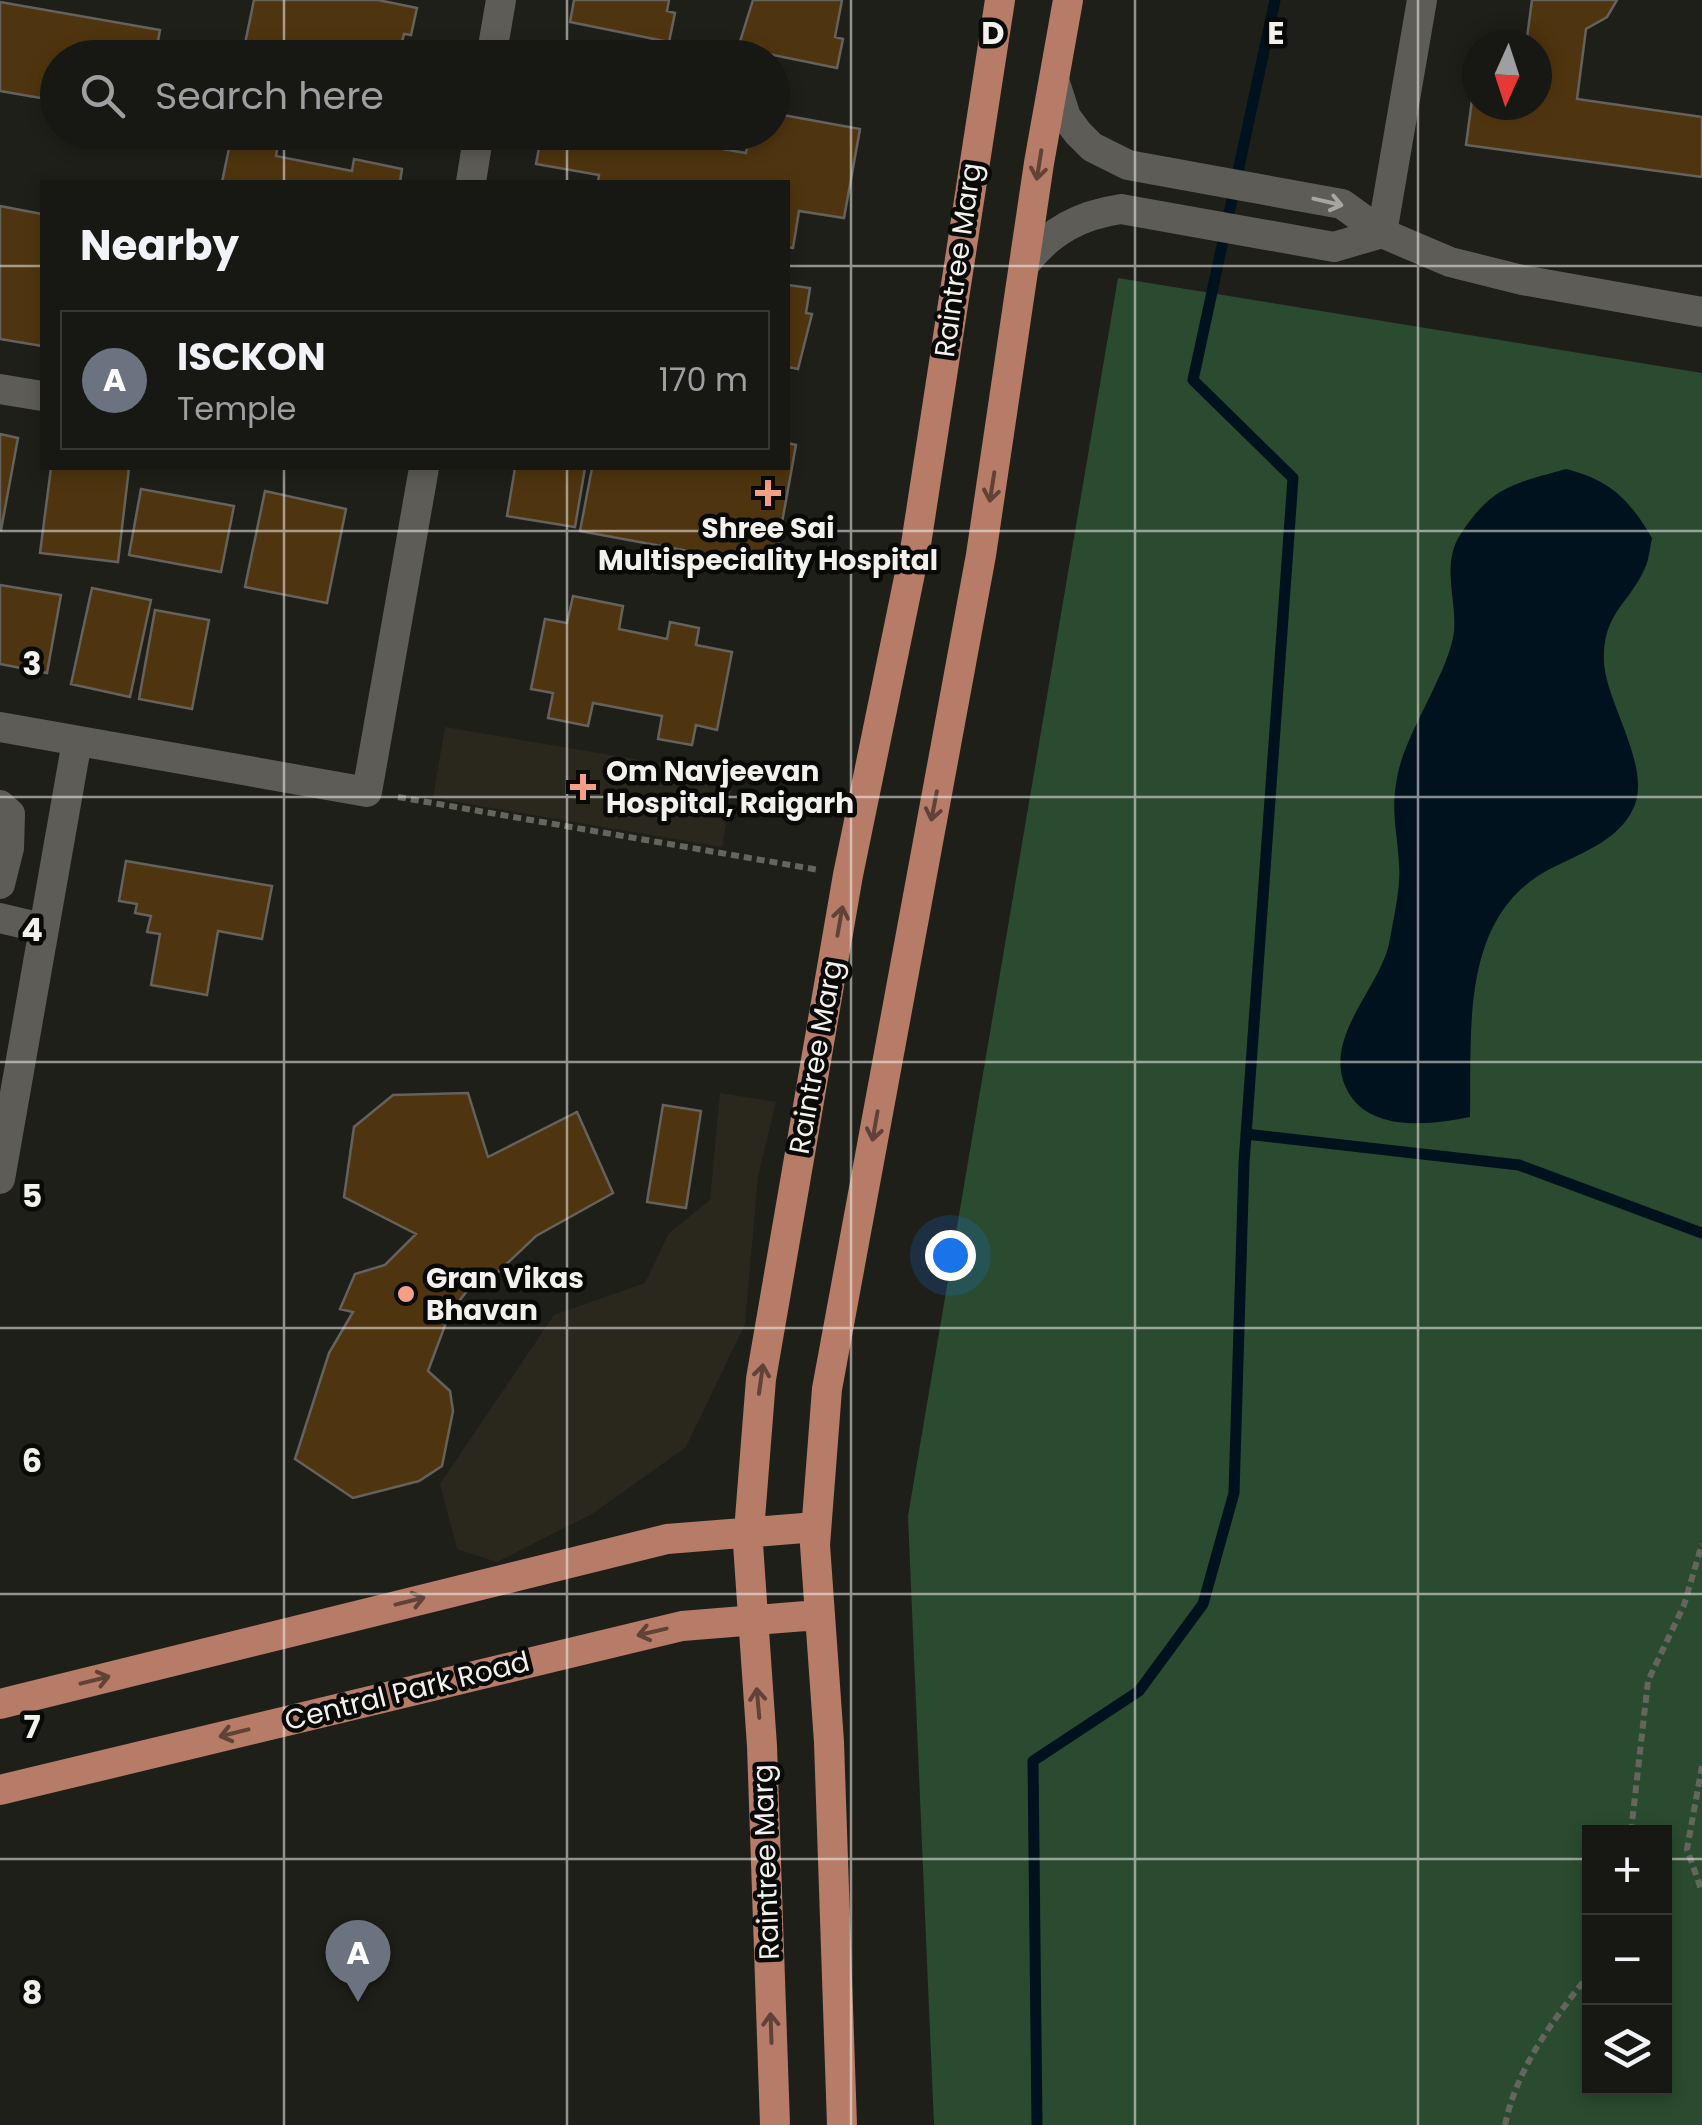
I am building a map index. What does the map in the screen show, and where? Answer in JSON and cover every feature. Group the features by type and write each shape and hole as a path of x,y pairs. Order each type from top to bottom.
{"main road":[{"name":"Raintree Marg","path":"775,2125 762,1746 749,1530 760,1379 848,875 916,544 1000,0"},
{"path":"842,2125 829,1742 818,1615 816,1527 827,1389 981,555 1068,0"},
{"path":"0,1704 667,1538 816,1527"},
{"name":"Central Park Road","path":"0,1790 682,1626 818,1615"}],"street":[{"path":"494,40 501,0"},
{"path":"1382,233 1422,0"},
{"path":"1054,80 1066,116 1092,147 1128,165 1342,204 1382,233 1450,262 1522,280 1702,312"},
{"path":"471,180 476,150"},
{"path":"1025,264 1054,232 1097,212 1120,209 1334,247 1382,233"},
{"path":"0,389 40,396"},
{"path":"0,728 367,792 424,470"},
{"path":"0,1178 76,741"},
{"path":"0,805 10,814 9,848 0,884"},
{"path":"0,918 42,928"}],"path":[{"path":"367,792 848,875"},
{"path":"1632,1825 1648,1681 1684,1606 1702,1544"},
{"path":"1702,1766 1687,1849 1702,1892"},
{"path":"1505,2125 1509,2104 1542,2036 1582,1984"}],"shaded area":[{"name":"Om Navjeevan Hospital, Raigarh","path":"445,727 734,776 722,847 433,798"},
{"path":"720,1093 776,1102 758,1175 745,1324 686,1447 592,1514 497,1562 457,1549 440,1484 554,1315 645,1283 669,1233 710,1200"}],"green space":[{"path":"1118,278 1702,373 1702,2125 934,2125 908,1516"}],"water":[{"path":"1566,469 1595,479 1617,493 1652,538 1645,568 1612,621 1604,646 1607,680 1633,756 1638,793 1626,820 1607,839 1548,870 1519,891 1499,917 1476,980 1470,1117 1423,1123 1389,1121 1361,1107 1350,1095 1342,1075 1341,1055 1354,1016 1385,958 1390,939 1399,873 1394,809 1398,773 1451,648 1454,546 1483,506 1505,489"}],"building":[{"path":"254,0 378,0 417,8 411,35 404,34 402,40 246,40"},
{"path":"574,0 669,0 667,11 675,13 669,40 570,22"},
{"path":"753,0 842,0 835,37 843,39 837,68 790,59 790,40 740,40"},
{"path":"1532,0 1617,0 1607,17 1586,29 1577,99 1702,117 1702,177 1466,145 1469,120 1552,120 1552,30 1528,30"},
{"path":"0,2 160,30 158,40 40,40 40,98 0,91"},
{"path":"790,116 860,129 844,218 799,211 793,248 790,180 598,180 599,175 536,164 539,150 790,150"},
{"path":"229,150 277,150 276,156 352,171 354,159 402,169 400,180 222,180"},
{"path":"0,206 40,214 40,346 0,339"},
{"path":"790,285 810,288 806,313 812,314 798,369 790,367"},
{"path":"0,434 18,438 1,530 0,530"},
{"path":"790,444 796,445 774,567 580,531 592,470 790,470"},
{"path":"51,470 129,470 118,562 40,553"},
{"path":"515,470 585,470 575,527 507,516"},
{"path":"141,489 234,506 221,572 129,555"},
{"path":"265,491 346,509 327,603 245,587"},
{"path":"0,585 61,595 47,673 0,664"},
{"path":"92,588 151,600 130,697 71,684"},
{"path":"573,596 623,606 619,629 667,639 670,622 699,628 696,645 732,652 717,730 696,725 692,745 658,739 662,716 593,703 588,726 548,718 553,693 531,689 545,619 567,623"},
{"path":"155,610 209,620 192,709 139,699"},
{"path":"126,861 272,886 262,939 218,931 207,995 151,985 160,934 147,932 151,916 135,913 137,904 119,901"},
{"name":"Gran Vikas Bhavan","path":"468,1093 488,1157 577,1112 613,1193 536,1236 495,1275 477,1279 450,1312 428,1371 450,1391 453,1411 442,1466 419,1481 353,1498 295,1459 329,1353 353,1312 340,1309 355,1274 385,1265 416,1234 344,1197 354,1127 393,1095"},
{"path":"663,1105 701,1111 686,1208 647,1202"}],"waterway":[{"path":"1037,2125 1033,1761 1139,1691 1203,1604 1234,1493 1244,1163 1293,478 1193,380 1275,0"},
{"path":"1246,1134 1519,1165 1702,1233"}],"place":[{"name":"Shree Sai Multispeciality Hospital","path":"768,493"},
{"name":"Om Navjeevan Hospital, Raigarh","path":"583,787"},
{"name":"Gran Vikas Bhavan","path":"406,1294"},
{"name":"ISCKON","path":"358,2002"}]}
